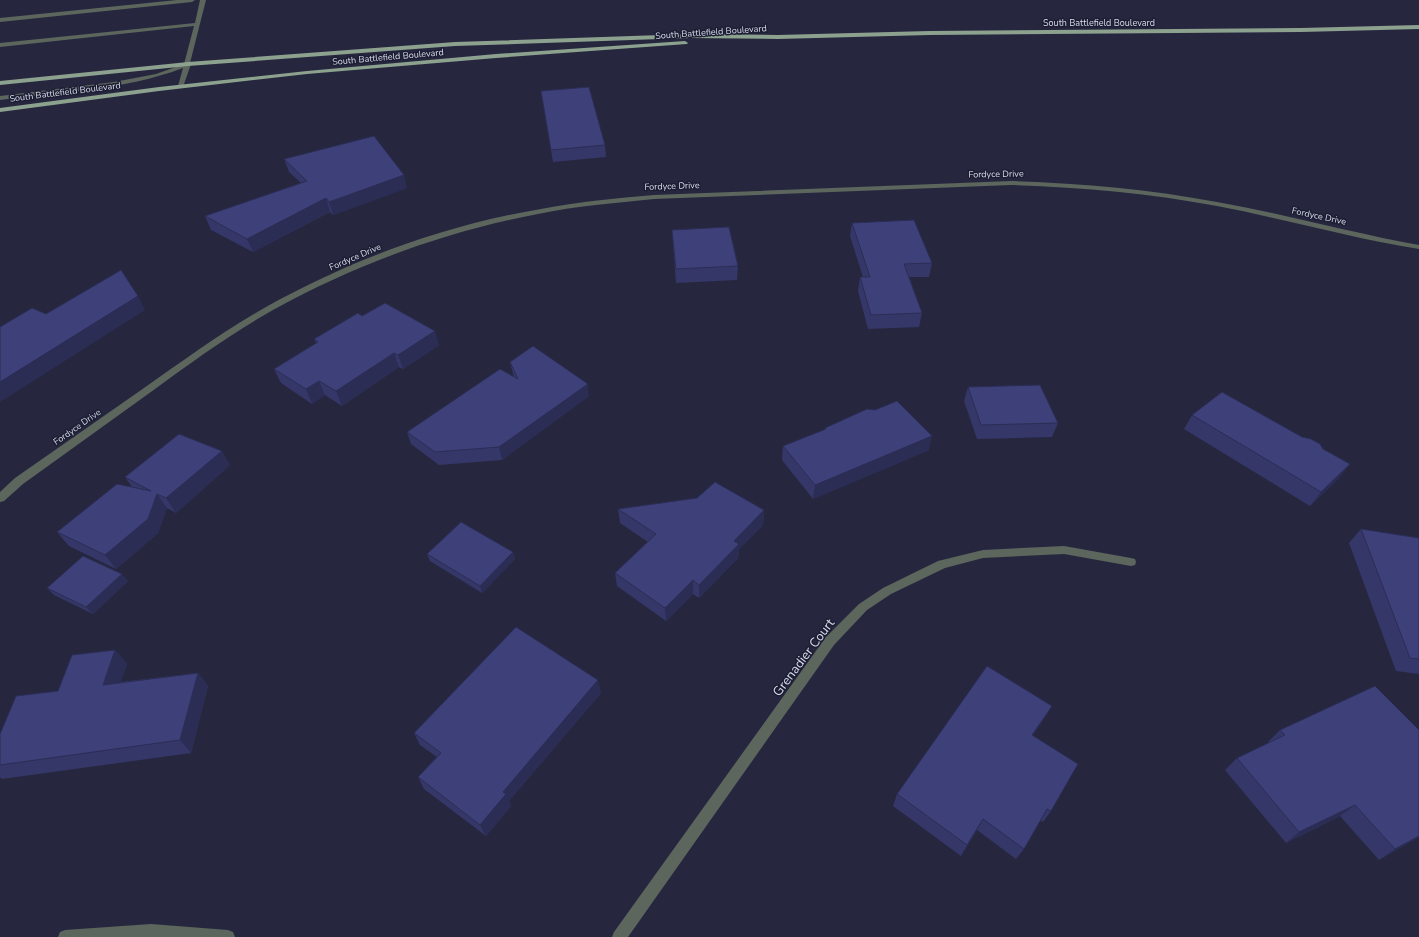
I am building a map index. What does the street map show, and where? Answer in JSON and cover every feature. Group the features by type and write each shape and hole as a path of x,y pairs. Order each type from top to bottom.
{"main road":[{"name":"South Battlefield Boulevard","path":"0,110 181,86 528,53 778,37 928,33 1419,28"},
{"name":"South Battlefield Boulevard","path":"0,83 188,64 455,44 690,36 778,37"}],"street":[{"path":"0,20 192,0"},
{"path":"181,86 188,64 203,0"},
{"path":"0,45 198,24"},
{"path":"0,98 150,78 188,64"},
{"name":"Fordyce Drive","path":"0,498 19,481 220,339 280,303 338,275 394,251 466,227 518,214 562,206 607,200 654,197 1011,183 1090,186 1157,194 1218,204 1419,247"},
{"name":"Grenadier Court","path":"619,937 830,641 864,607 887,591 942,564 983,554 1064,550 1131,562"},
{"path":"64,937 151,931 228,937"}],"building":[{"path":"589,87 605,145 551,150 541,91"},
{"path":"374,136 404,175 329,202 326,198 247,239 205,216 307,181 284,159"},
{"path":"914,220 932,263 904,264 922,313 871,315 860,277 870,277 852,223"},
{"path":"729,227 738,266 676,269 672,230"},
{"path":"121,270 138,296 0,382 0,327 32,308 46,314"},
{"path":"385,303 435,331 398,355 394,353 336,391 319,381 306,389 274,369 318,342 314,339 358,313 362,316"},
{"path":"533,346 588,384 499,447 435,452 407,432 500,369 518,379 510,362"},
{"path":"1040,385 1058,423 981,425 968,387"},
{"path":"1222,392 1302,437 1311,439 1320,444 1323,449 1350,464 1321,492 1192,415"},
{"path":"897,401 932,436 815,485 783,446 826,429 825,428 867,409 875,410"},
{"path":"179,434 222,451 166,498 157,494 148,519 105,555 57,532 117,484 151,491 125,477"},
{"path":"715,482 764,510 734,541 739,544 699,585 693,580 665,608 615,573 656,534 618,509 697,498"},
{"path":"461,522 513,552 480,586 427,554"},
{"path":"1361,529 1419,538 1419,659 1410,658"},
{"path":"83,556 122,574 86,607 47,588"},
{"path":"516,627 598,680 503,792 506,794 480,825 418,777 441,753 414,733"},
{"path":"115,650 103,685 198,673 180,740 0,765 0,734 16,696 58,691 72,655"},
{"path":"987,666 1052,706 1032,735 1078,764 1051,811 1047,809 1024,849 983,819 967,845 897,794"},
{"path":"1375,686 1419,730 1419,836 1395,849 1355,805 1299,832 1237,758 1285,735 1280,730"}]}
